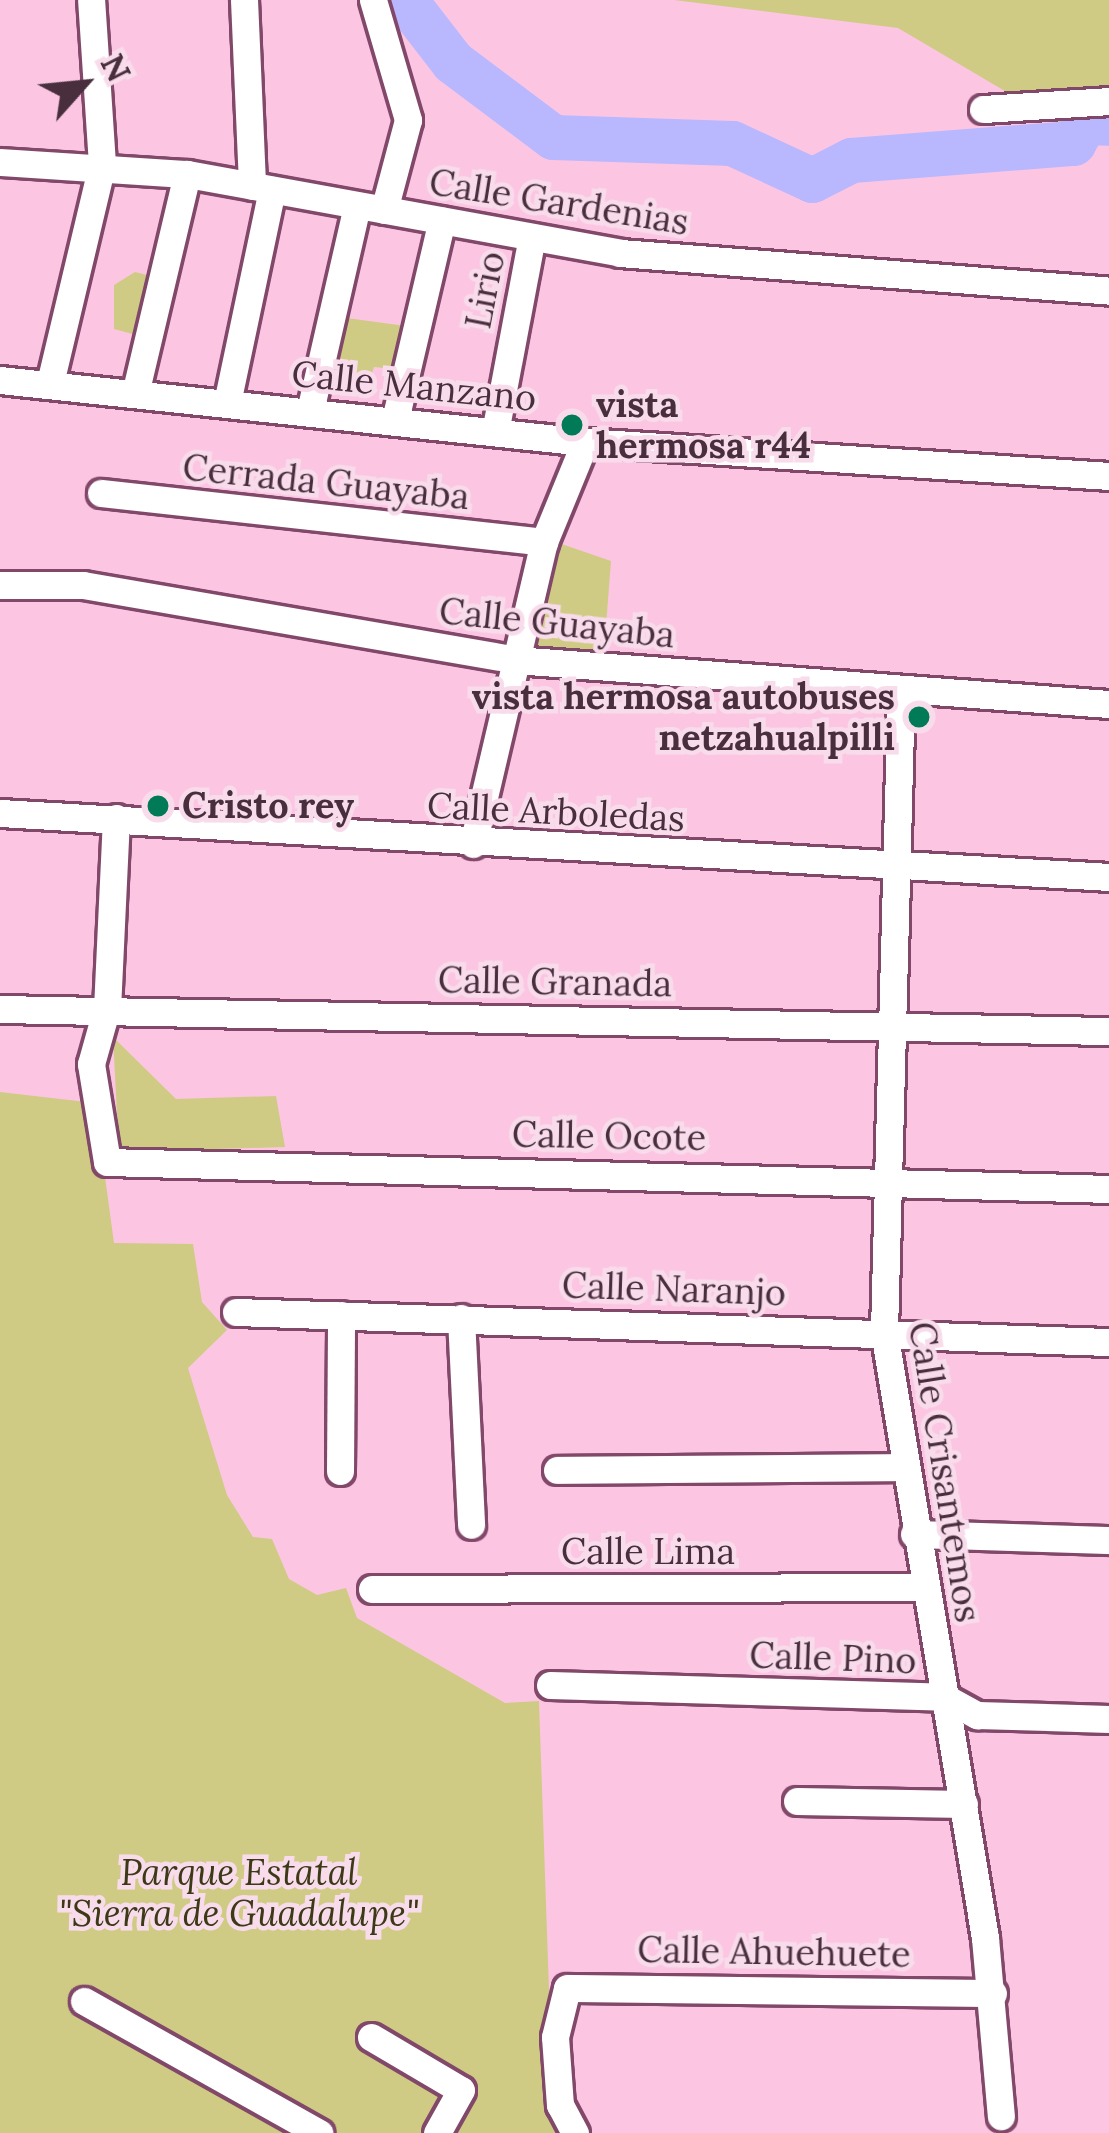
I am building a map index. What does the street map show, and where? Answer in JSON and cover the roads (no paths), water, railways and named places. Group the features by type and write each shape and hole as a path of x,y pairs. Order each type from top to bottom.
{"street":[{"path":"50,383 102,164 91,0"},
{"path":"227,403 262,188 244,0"},
{"path":"310,411 370,207 408,121 373,0"},
{"path":"983,109 1109,101"},
{"name":"Calle Gardenias","path":"0,163 102,164 188,174 532,238 1109,291"},
{"path":"135,394 188,174"},
{"path":"395,420 442,220"},
{"name":"Lirio","path":"496,427 532,238"},
{"name":"Calle Manzano","path":"0,380 496,427 585,442 1109,476"},
{"path":"473,844 544,542 585,442"},
{"name":"Cerrada Guayaba","path":"101,494 544,542"},
{"name":"Calle Guayaba","path":"0,585 83,585 515,660 1109,704"},
{"name":"Calle Crisantemos","path":"901,691 884,1331 902,1467 964,1804 993,1993 1001,2116"},
{"name":"Calle Arboledas","path":"0,813 1109,878"},
{"path":"107,1007 116,818"},
{"name":"Calle Granada","path":"0,1009 107,1007 1109,1031"},
{"name":"Calle Ocote","path":"107,1007 91,1064 107,1162 1109,1189"},
{"name":"Calle Naranjo","path":"236,1312 1109,1342"},
{"path":"340,1472 341,1315"},
{"path":"461,1318 471,1525"},
{"path":"557,1470 902,1467"},
{"path":"914,1534 1109,1540"},
{"name":"Calle Lima","path":"373,1588 924,1587"},
{"name":"Calle Pino","path":"550,1685 944,1697 977,1715 1109,1719"},
{"path":"796,1801 964,1804"},
{"name":"Calle Ahuehuete","path":"575,2133 560,2105 560,1998 578,1984 993,1993"},
{"path":"84,2001 319,2133"},
{"path":"370,2037 461,2090 437,2133"}],"waterway":[{"path":"405,0 453,62 553,137 732,143 812,180 851,160 1073,143 1085,122 1109,123"}],"place":[{"name":"vista hermosa r44","path":"572,425"},
{"name":"vista hermosa autobuses netzahualpilli","path":"919,717"},
{"name":"Cristo rey","path":"158,806"}],"park label":[{"name":"Parque Estatal \"Sierra de Guadalupe\"","path":"239,1892"}]}
